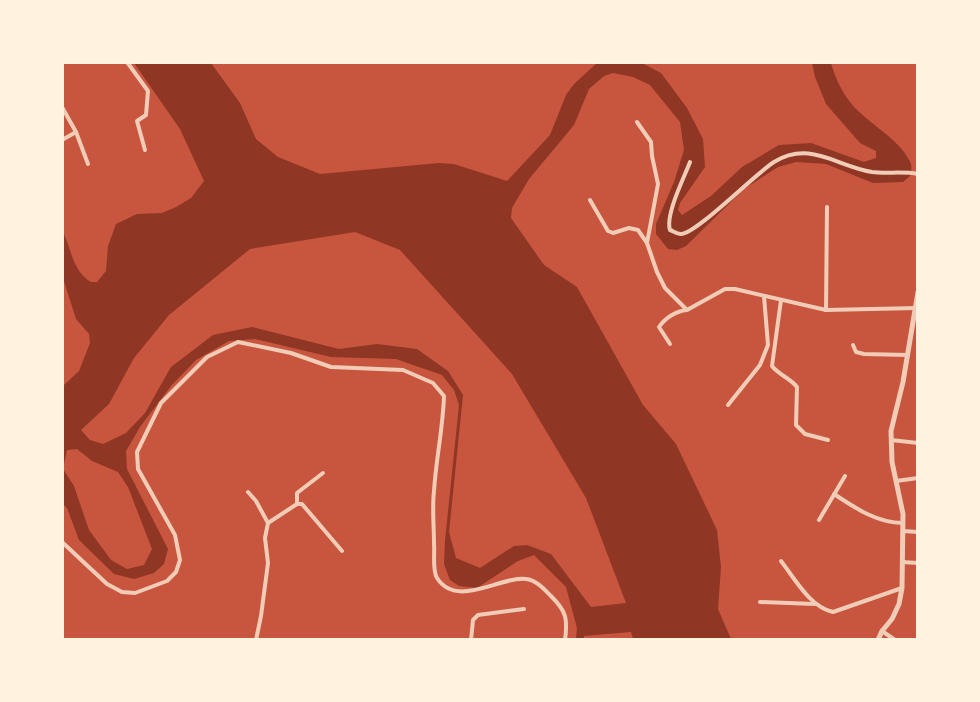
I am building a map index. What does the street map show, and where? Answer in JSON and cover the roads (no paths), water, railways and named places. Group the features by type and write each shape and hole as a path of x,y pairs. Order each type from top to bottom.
{"street":[{"path":"127,62 148,91 146,115 137,121 145,150"},
{"path":"62,107 76,132 88,164"},
{"path":"637,122 651,142 658,184 647,243"},
{"path":"62,140 76,132"},
{"path":"690,162 674,203 668,226 670,230 682,234 700,224 774,162 800,152 820,155 854,168 874,172 900,171 918,174"},
{"path":"590,200 608,231 613,233 628,228 638,230 647,243 665,288 687,310"},
{"path":"826,310 827,207"},
{"path":"670,344 658,327 662,321 725,290 734,289 826,310 916,308"},
{"path":"878,640 896,611 902,588 902,507 892,462 891,431 908,355 918,292"},
{"path":"728,405 760,365 768,344 764,296"},
{"path":"780,300 772,366 777,373 793,382 796,386 796,425 805,434 828,440"},
{"path":"62,542 107,584 122,592 135,593 167,581 176,572 180,560 175,535 138,469 137,452 161,403 207,357 238,342 291,353 331,367 403,370 426,379 440,390 444,396 434,492 437,577 453,590 466,592 512,580 526,578 534,581 562,607 567,622 565,640"},
{"path":"852,345 856,352 864,354 908,355"},
{"path":"891,440 918,443"},
{"path":"297,504 297,493 322,473"},
{"path":"818,520 845,476"},
{"path":"896,481 918,478"},
{"path":"248,492 256,501 268,523 265,538 268,563 262,616 256,640"},
{"path":"834,494 863,513 894,523 903,523"},
{"path":"268,523 297,504 302,504 342,551"},
{"path":"903,531 918,532"},
{"path":"782,561 812,600 825,610 833,612 902,588"},
{"path":"902,562 918,563"},
{"path":"760,602 817,604"},
{"path":"471,640 474,620 478,615 524,609"},
{"path":"882,631 895,640"}]}
